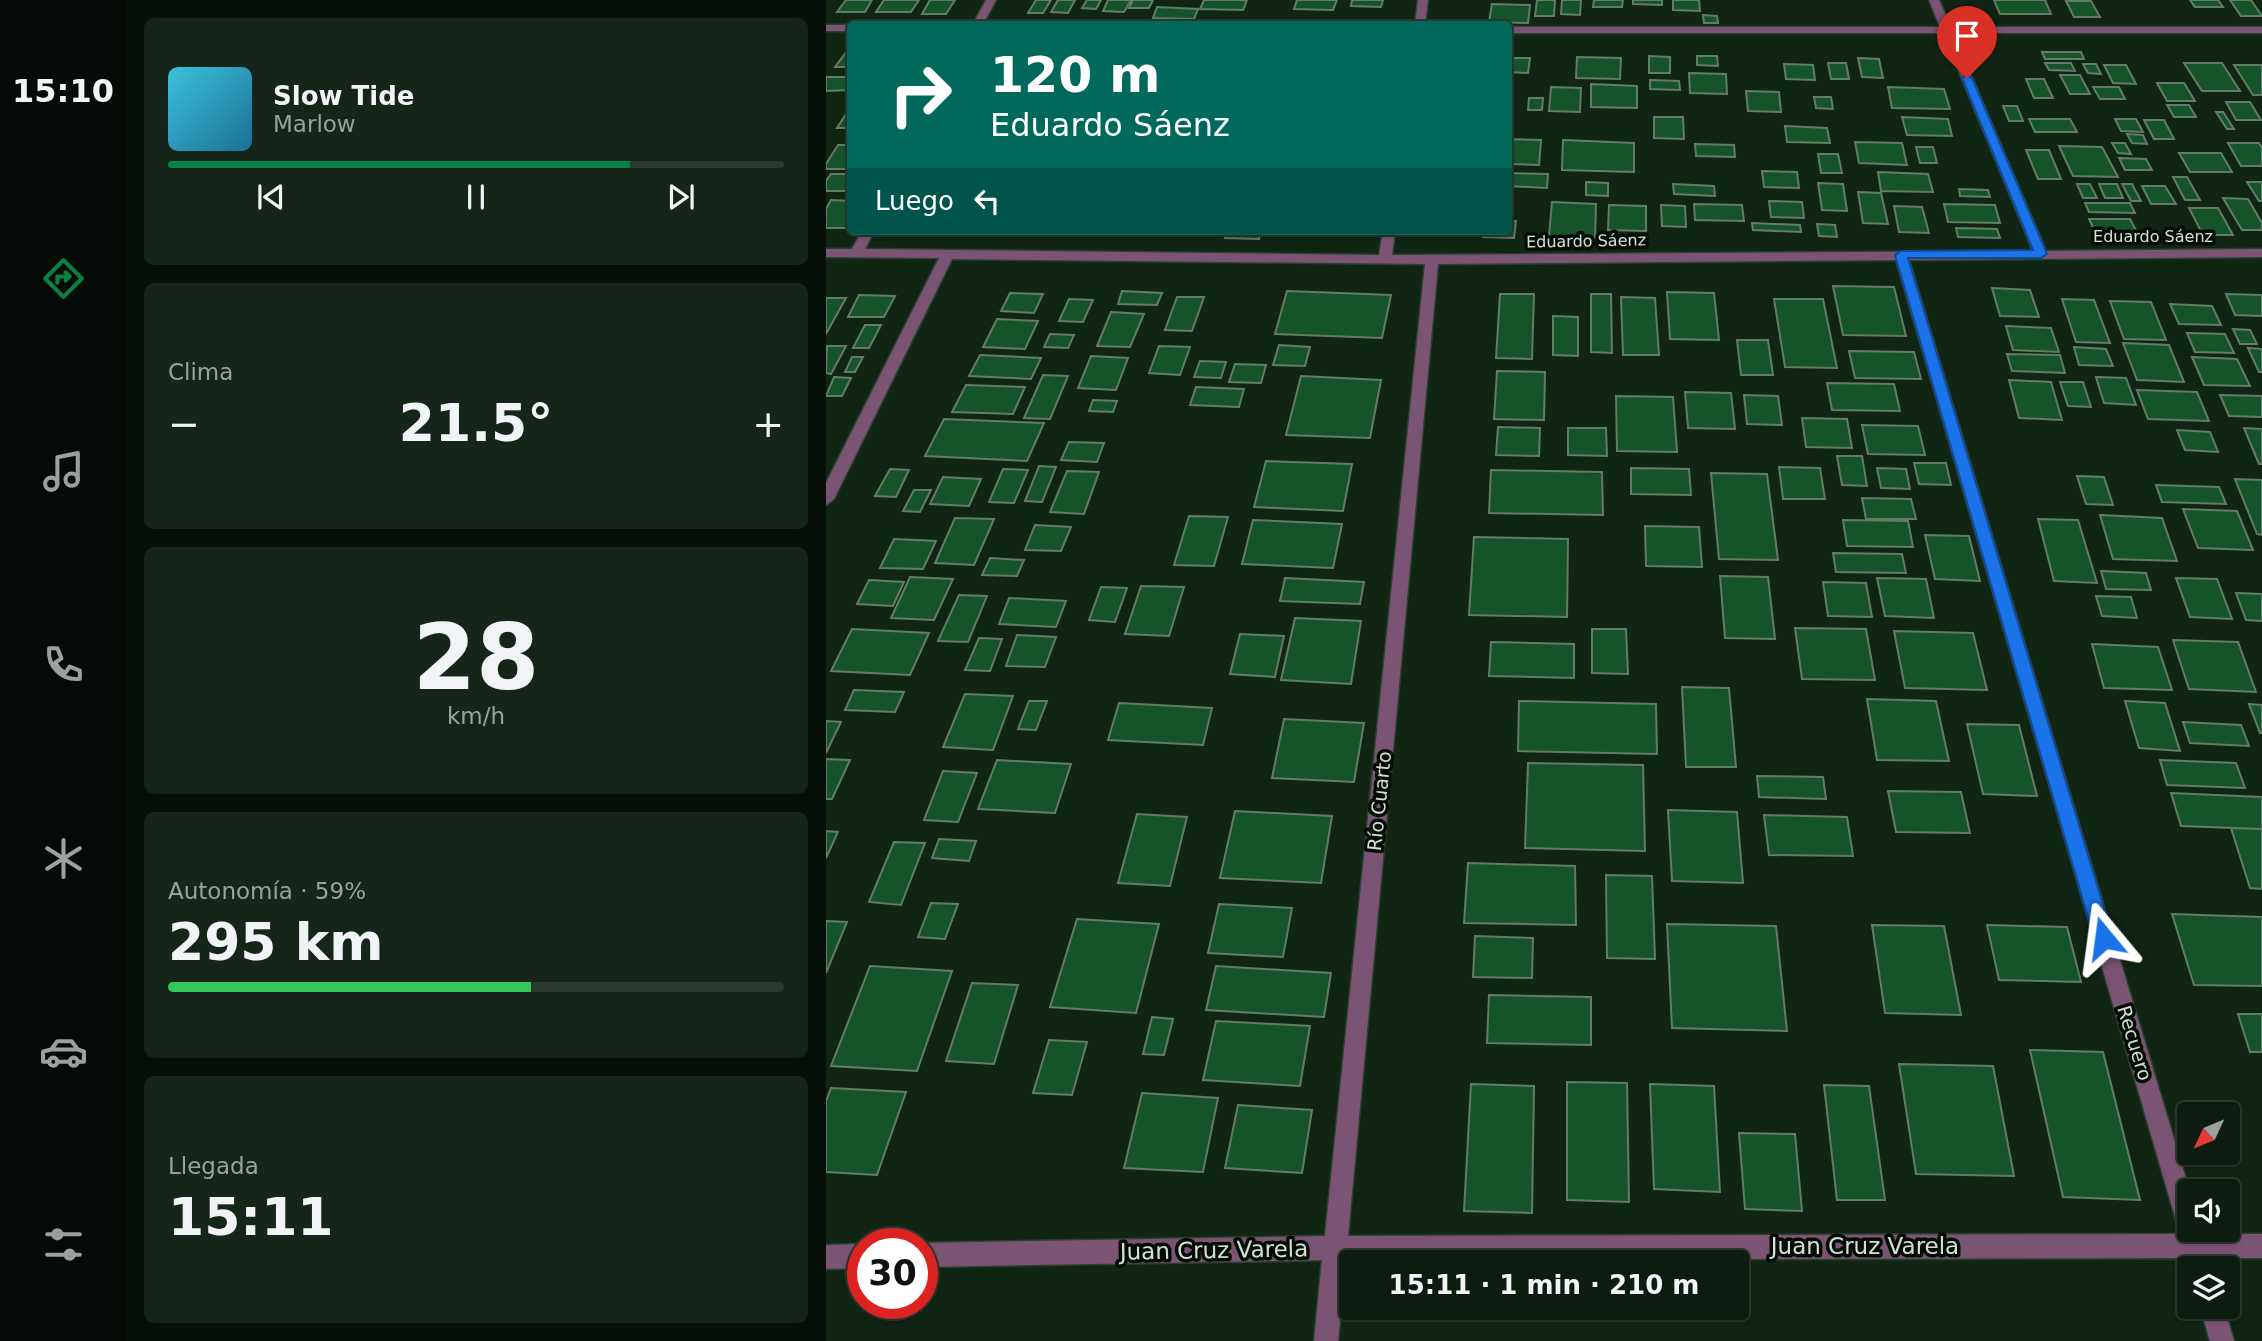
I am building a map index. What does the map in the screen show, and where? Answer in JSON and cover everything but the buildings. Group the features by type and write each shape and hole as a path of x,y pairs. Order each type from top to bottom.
{"street":[{"path":"980,21 991,0"},
{"path":"1420,21 1423,0"},
{"path":"1934,0 2041,254"},
{"path":"826,28 847,29"},
{"path":"1512,30 2262,30"},
{"path":"856,253 866,235"},
{"path":"1385,258 1388,235"},
{"name":"Eduardo Sáenz","path":"826,253 1432,260 2262,253"},
{"path":"826,499 948,253"},
{"name":"Recuero","path":"1901,255 2177,1187"},
{"name":"Río Cuarto","path":"1326,1341 1432,260"},
{"name":"Juan Cruz Varela","path":"938,1255 2177,1234"},
{"name":"Juan Cruz Varela","path":"2238,1242 2262,1246"},
{"path":"826,1257 847,1256"},
{"path":"2216,1319 2222,1341"}],"route":[{"path":"1967,78 2041,254 1901,255 2104,938"}]}
